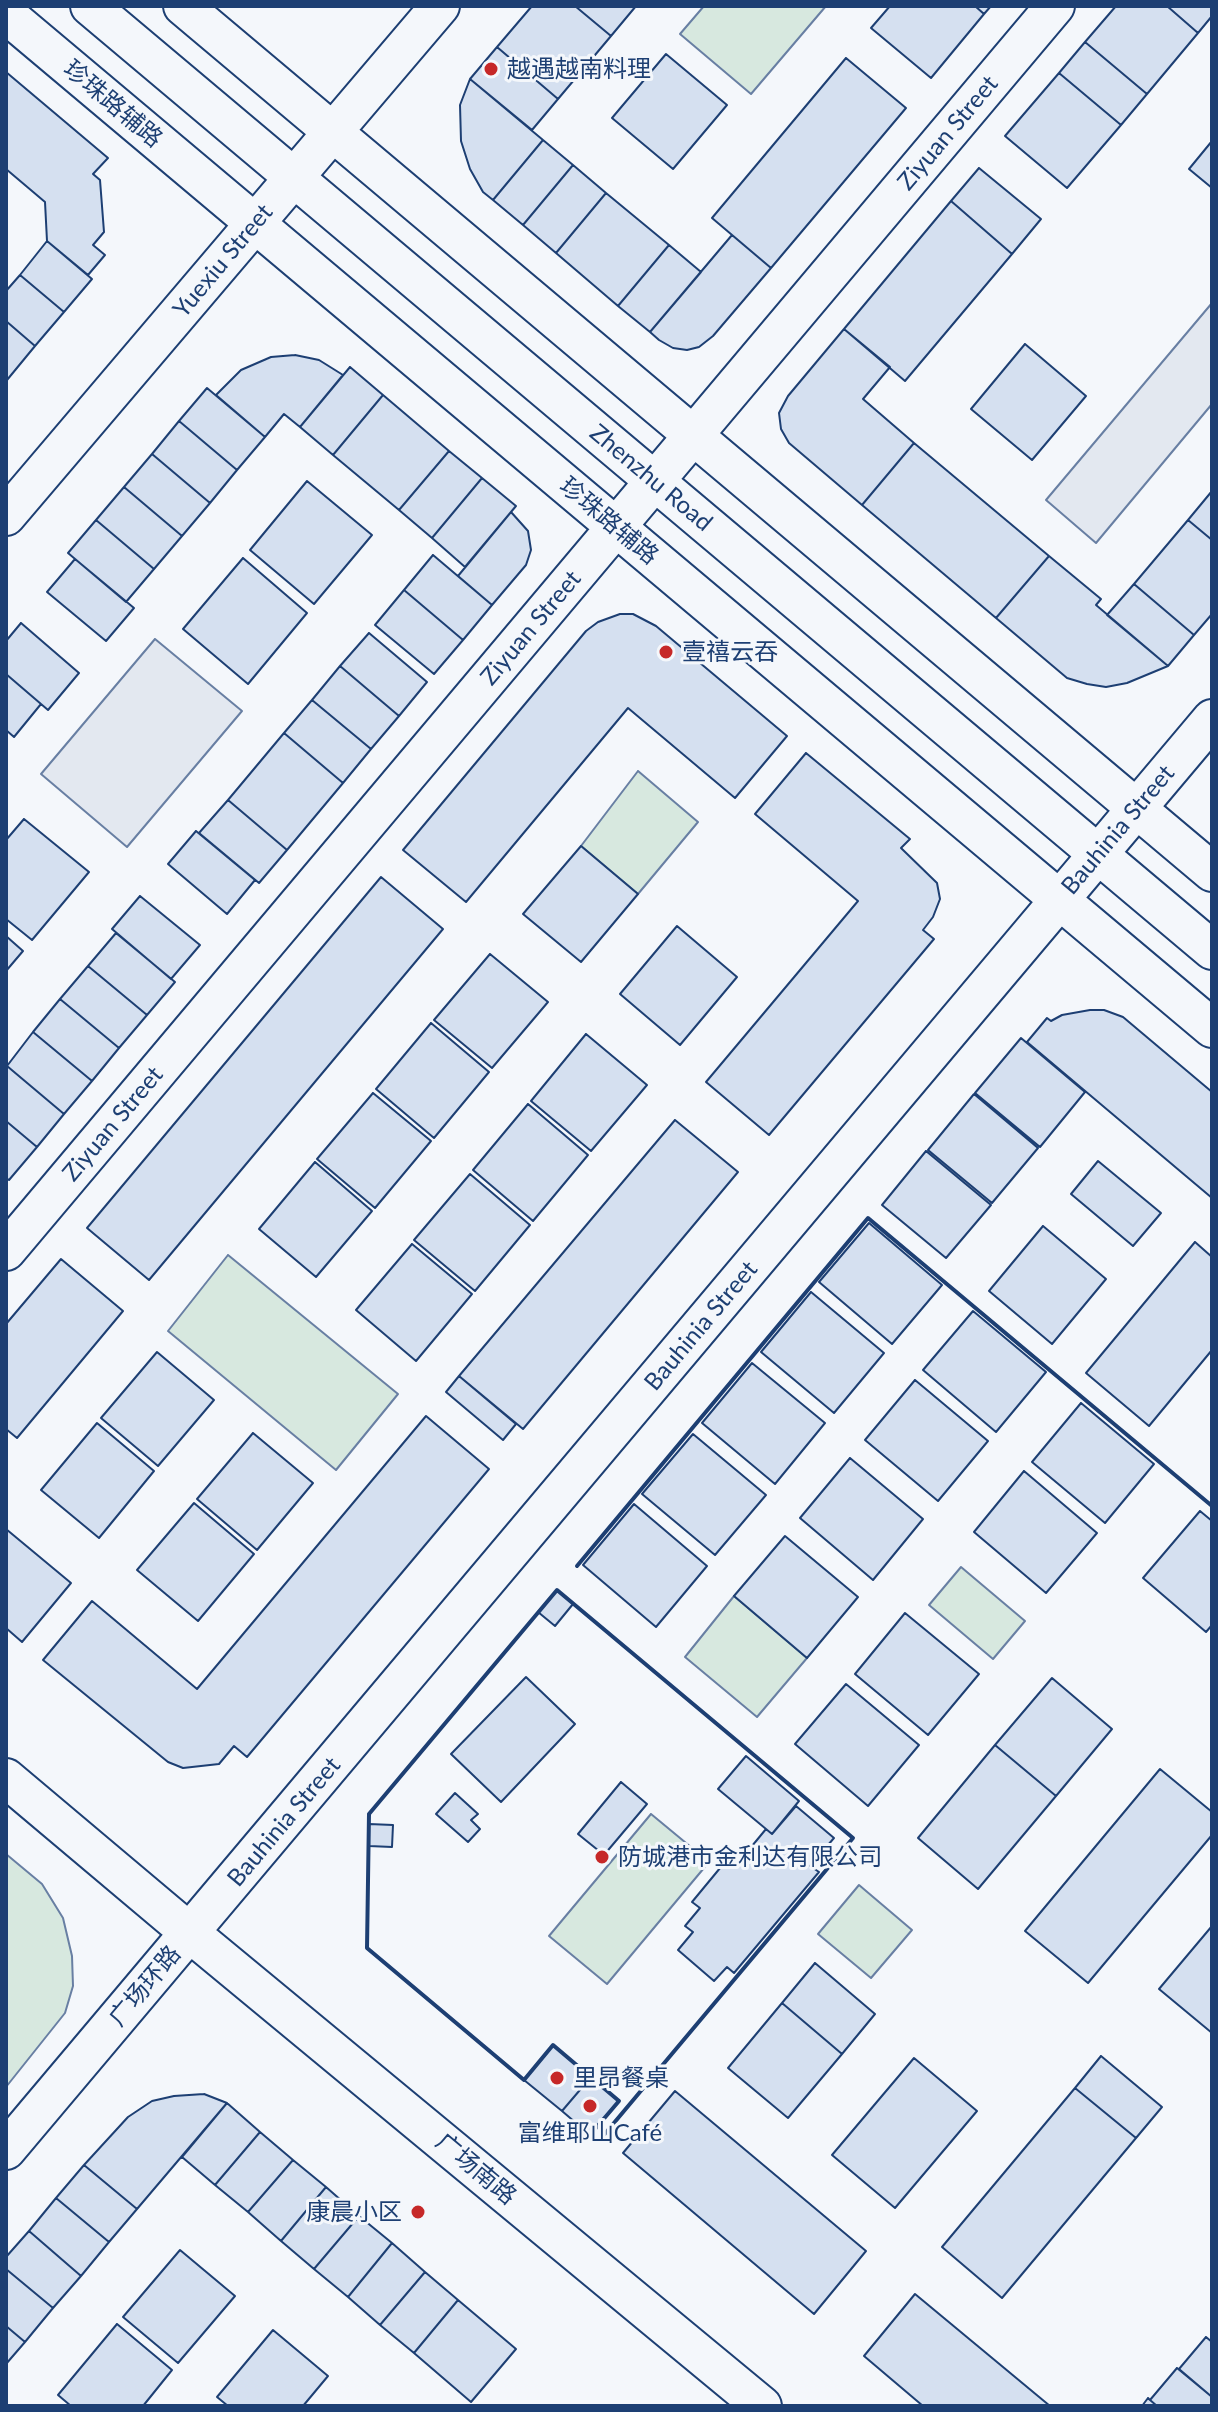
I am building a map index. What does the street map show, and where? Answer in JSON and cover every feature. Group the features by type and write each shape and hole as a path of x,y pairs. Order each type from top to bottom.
{"street":[{"name":"Zhenzhu Road","path":"90,6 1212,950"},
{"path":"183,6 1212,872"},
{"name":"Yuexiu Street","path":"6,516 440,6"},
{"name":"Ziyuan Street","path":"6,1251 1055,6"},
{"name":"珍珠路辅路","path":"6,14 1212,1028"},
{"name":"Bauhinia Street","path":"190,1933 1212,719"},
{"name":"广场环路","path":"6,1778 190,1933 6,2150"},
{"name":"广场南路","path":"190,1933 762,2406"}],"shaded area":[{"path":"704,6 826,6 751,94 680,34"},
{"path":"1212,303 1212,404 1096,543 1046,500"},
{"path":"155,639 242,711 127,847 41,774"},
{"path":"638,771 698,822 638,894 581,846"},
{"path":"228,1255 398,1394 336,1470 168,1331"},
{"path":"961,1567 1025,1621 993,1659 929,1605"},
{"path":"734,1596 807,1658 757,1717 685,1657"},
{"path":"651,1814 709,1862 607,1984 549,1936"},
{"path":"6,1854 42,1884 63,1918 72,1956 73,1986 65,2013 6,2087"},
{"path":"859,1885 912,1930 871,1978 818,1934"}],"building":[{"path":"532,6 575,6 611,36 558,99 497,47"},
{"path":"575,6 636,6 611,36"},
{"path":"890,6 975,6 984,14 931,78 871,28"},
{"path":"975,6 991,6 984,14"},
{"path":"1116,6 1167,6 1198,33 1147,94 1085,42"},
{"path":"1167,6 1212,6 1212,16 1198,33"},
{"path":"1085,42 1147,94 1121,125 1059,73"},
{"path":"497,47 558,99 532,130 470,79"},
{"path":"666,54 727,105 673,169 612,118"},
{"path":"846,58 906,108 771,268 712,218"},
{"path":"6,72 108,158 93,174 100,180 104,232 93,245 105,255 88,275 47,241 45,202 6,169"},
{"path":"1059,73 1121,125 1067,188 1005,136"},
{"path":"470,79 543,140 493,200 483,192 470,169 461,141 460,105"},
{"path":"543,140 573,165 523,225 493,200"},
{"path":"1212,141 1212,188 1189,169"},
{"path":"573,165 606,193 556,253 523,225"},
{"path":"979,168 1041,219 1012,254 951,201"},
{"path":"606,193 669,245 618,306 556,253"},
{"path":"951,201 1012,254 905,381 844,329"},
{"path":"732,235 771,268 713,336 699,347 687,350 673,348 659,340 650,332"},
{"path":"47,241 92,279 64,312 20,275"},
{"path":"669,245 701,272 650,332 618,306"},
{"path":"20,275 64,312 35,346 6,321 6,291"},
{"path":"6,321 35,346 7,380 6,379"},
{"path":"844,329 890,367 863,399 914,443 862,505 789,443 781,429 779,413 788,396"},
{"path":"1025,344 1086,396 1032,460 971,409"},
{"path":"295,355 319,360 343,375 300,427 284,414 265,437 216,395 241,370 271,357"},
{"path":"350,367 383,395 333,455 300,427"},
{"path":"207,388 265,437 237,470 179,421"},
{"path":"383,395 449,451 399,510 333,455"},
{"path":"179,421 237,470 210,503 152,454"},
{"path":"914,443 1049,556 996,618 862,505"},
{"path":"449,451 482,478 432,538 399,510"},
{"path":"152,454 210,503 182,536 124,487"},
{"path":"482,478 516,506 465,567 432,538"},
{"path":"307,481 372,535 314,604 250,550"},
{"path":"124,487 182,536 154,569 96,520"},
{"path":"1212,491 1212,540 1188,520"},
{"path":"511,512 528,531 531,550 526,565 492,605 458,576"},
{"path":"96,520 154,569 126,602 68,553"},
{"path":"1188,520 1212,540 1212,614 1194,635 1134,584"},
{"path":"433,555 492,605 463,640 404,590"},
{"path":"1049,556 1101,599 1096,605 1168,666 1127,683 1106,687 1087,684 1067,678 996,618"},
{"path":"243,558 307,613 248,684 183,629"},
{"path":"75,559 134,608 106,641 47,592"},
{"path":"1134,584 1194,635 1168,666 1107,615"},
{"path":"404,590 463,640 434,674 375,625"},
{"path":"620,614 633,614 656,626 787,736 735,798 628,708 466,902 403,850 586,631 598,622"},
{"path":"21,623 79,673 48,710 6,674 6,641"},
{"path":"369,633 427,682 399,716 340,666"},
{"path":"340,666 399,716 371,749 312,700"},
{"path":"6,674 41,704 14,737 6,730"},
{"path":"312,700 371,749 343,783 284,733"},
{"path":"284,733 343,783 287,850 228,800"},
{"path":"806,753 910,839 901,848 937,883 940,899 933,917 923,930 934,939 769,1135 706,1082 858,901 755,814"},
{"path":"228,800 287,850 259,883 199,833"},
{"path":"24,819 89,872 32,940 6,919 6,840"},
{"path":"196,831 255,880 227,914 168,864"},
{"path":"581,846 638,894 581,962 523,914"},
{"path":"381,877 443,929 149,1280 87,1228"},
{"path":"140,896 200,945 171,979 112,929"},
{"path":"677,926 737,977 680,1045 620,994"},
{"path":"116,933 175,982 147,1015 88,966"},
{"path":"6,936 23,951 6,971"},
{"path":"490,954 548,1002 492,1068 434,1020"},
{"path":"88,966 147,1015 119,1048 60,999"},
{"path":"60,999 119,1048 92,1081 33,1032"},
{"path":"1104,1010 1123,1017 1212,1092 1212,1198 1027,1042 1047,1018 1051,1021 1062,1015"},
{"path":"431,1023 489,1072 434,1138 376,1089"},
{"path":"33,1032 92,1081 64,1114 7,1066"},
{"path":"586,1034 647,1085 591,1151 531,1101"},
{"path":"1021,1038 1085,1092 1040,1147 975,1093"},
{"path":"7,1066 64,1114 37,1147 6,1121"},
{"path":"373,1093 431,1141 375,1208 317,1159"},
{"path":"974,1094 1038,1148 992,1203 928,1150"},
{"path":"528,1104 588,1155 533,1221 473,1170"},
{"path":"675,1120 738,1172 523,1429 459,1376"},
{"path":"6,1121 37,1147 9,1180 6,1178"},
{"path":"926,1151 991,1205 946,1258 882,1205"},
{"path":"1098,1161 1161,1213 1133,1246 1071,1194"},
{"path":"315,1162 372,1211 316,1277 259,1229"},
{"path":"470,1174 530,1225 475,1291 414,1240"},
{"path":"869,1223 942,1285 892,1344 819,1282"},
{"path":"1043,1226 1106,1279 1052,1344 989,1291"},
{"path":"1195,1242 1212,1257 1212,1350 1149,1426 1086,1373"},
{"path":"412,1244 472,1294 416,1361 356,1310"},
{"path":"61,1259 123,1311 17,1438 6,1429 6,1324"},
{"path":"811,1292 884,1353 834,1413 761,1352"},
{"path":"973,1311 1046,1372 996,1432 923,1370"},
{"path":"157,1352 214,1400 158,1466 101,1418"},
{"path":"752,1363 825,1423 775,1484 702,1423"},
{"path":"459,1376 516,1424 503,1440 446,1392"},
{"path":"915,1380 988,1441 938,1501 865,1440"},
{"path":"1081,1403 1154,1464 1105,1523 1032,1462"},
{"path":"426,1416 489,1469 247,1757 234,1746 219,1764 183,1768 168,1762 43,1660 92,1601 197,1689"},
{"path":"97,1423 154,1471 99,1538 41,1490"},
{"path":"253,1433 313,1483 257,1550 197,1499"},
{"path":"693,1434 766,1495 715,1555 642,1494"},
{"path":"850,1458 923,1519 873,1580 800,1518"},
{"path":"1024,1471 1097,1533 1046,1593 974,1532"},
{"path":"194,1503 254,1554 198,1621 137,1570"},
{"path":"634,1504 707,1566 656,1627 583,1565"},
{"path":"1200,1511 1212,1521 1212,1625 1206,1632 1143,1578"},
{"path":"6,1529 71,1583 22,1642 6,1628"},
{"path":"785,1536 858,1597 807,1658 734,1596"},
{"path":"557,1590 573,1604 555,1626 538,1612"},
{"path":"905,1613 979,1674 928,1735 855,1674"},
{"path":"526,1677 575,1724 501,1802 451,1754"},
{"path":"1052,1678 1112,1729 1056,1796 995,1745"},
{"path":"846,1684 919,1745 868,1806 795,1744"},
{"path":"995,1745 1056,1796 978,1889 918,1838"},
{"path":"746,1756 799,1801 772,1834 718,1789"},
{"path":"1160,1769 1212,1812 1212,1835 1088,1983 1025,1931"},
{"path":"621,1782 647,1804 604,1855 578,1834"},
{"path":"455,1793 478,1814 471,1820 480,1829 468,1842 436,1814"},
{"path":"796,1806 834,1838 810,1866 819,1872 734,1973 727,1967 714,1981 678,1950 693,1932 685,1926 700,1908 692,1902 730,1856 738,1863 766,1829 772,1834"},
{"path":"369,1824 393,1825 392,1847 369,1846"},
{"path":"1212,1926 1212,2033 1159,1989"},
{"path":"815,1963 875,2014 842,2054 782,2003"},
{"path":"782,2003 842,2054 788,2118 728,2068"},
{"name":"里昂餐桌","path":"553,2045 591,2077 562,2111 524,2080"},
{"path":"1101,2056 1162,2107 1136,2138 1075,2088"},
{"path":"914,2058 977,2111 895,2208 832,2155"},
{"name":"富维耶山Café","path":"591,2077 619,2101 590,2135 562,2111"},
{"path":"1075,2088 1136,2138 1002,2298 942,2247"},
{"path":"675,2091 866,2251 814,2314 623,2153"},
{"path":"204,2094 227,2103 137,2209 84,2165 128,2117 152,2101"},
{"path":"227,2103 260,2132 215,2185 182,2157"},
{"path":"260,2132 293,2160 248,2212 215,2185"},
{"path":"293,2160 326,2187 281,2241 248,2212"},
{"path":"84,2165 137,2209 109,2242 56,2198"},
{"path":"326,2187 359,2216 314,2269 281,2241"},
{"path":"56,2198 109,2242 81,2276 29,2231"},
{"path":"359,2216 392,2243 348,2297 314,2269"},
{"path":"29,2231 81,2276 53,2308 6,2269 6,2257"},
{"path":"392,2243 425,2272 380,2325 348,2297"},
{"path":"180,2250 235,2296 178,2363 123,2317"},
{"path":"6,2269 53,2308 25,2342 6,2326"},
{"path":"425,2272 458,2300 414,2353 380,2325"},
{"path":"915,2294 1050,2406 923,2406 864,2356"},
{"path":"458,2300 516,2349 471,2402 414,2353"},
{"path":"117,2324 172,2370 143,2406 71,2406 58,2395"},
{"path":"6,2326 25,2342 6,2364"},
{"path":"273,2330 328,2376 303,2406 228,2406 217,2397"},
{"path":"1206,2337 1212,2342 1212,2397 1179,2369"},
{"path":"1177,2368 1212,2397 1212,2406 1157,2406 1150,2400"},
{"path":"1148,2398 1150,2400 1157,2406 1142,2406"}],"wall":[{"path":"577,1566 868,1218 1212,1506"},
{"path":"557,1590 853,1838 598,2142 590,2135 619,2101 553,2045 524,2080 367,1948 369,1814 557,1590"}],"place":[{"name":"越遇越南料理","path":"491,69"},
{"name":"壹禧云吞","path":"666,652"},
{"name":"防城港市金利达有限公司","path":"602,1857"},
{"name":"里昂餐桌","path":"557,2078"},
{"name":"富维耶山Café","path":"590,2106"},
{"name":"康晨小区","path":"418,2212"}]}
